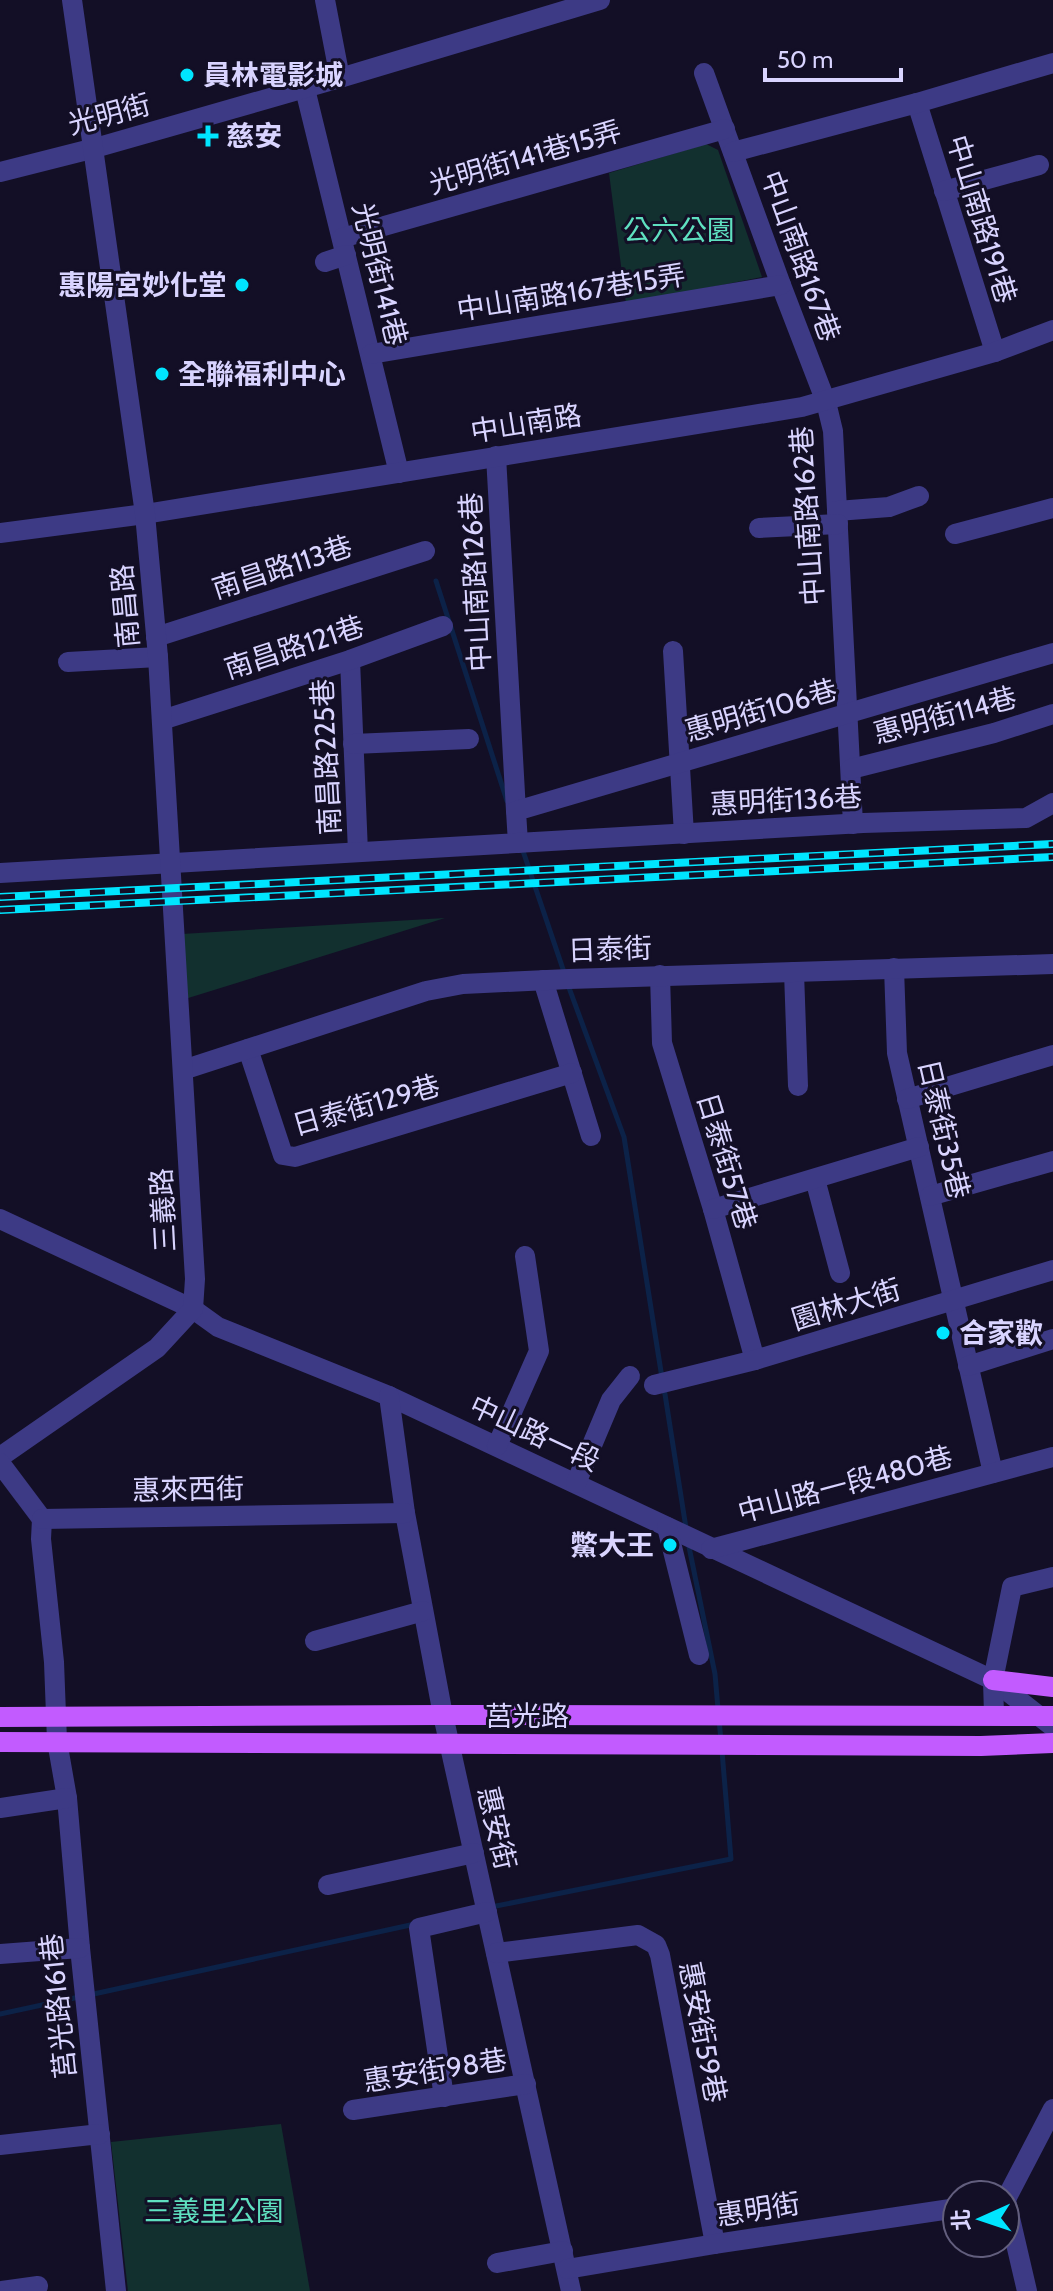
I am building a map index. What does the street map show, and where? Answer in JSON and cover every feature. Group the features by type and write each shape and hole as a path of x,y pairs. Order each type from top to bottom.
{"main road":[{"path":"993,1680 1053,1687"},
{"name":"莒光路","path":"0,1717 994,1715 1048,1719"},
{"name":"莒光路","path":"0,1742 995,1746 1053,1743"}],"street":[{"name":"南昌路","path":"72,0 145,514 157,647 170,864"},
{"path":"325,0 340,78"},
{"name":"光明街","path":"0,172 305,89 600,0"},
{"path":"733,152 1053,63"},
{"name":"中山南路167巷","path":"704,73 826,402"},
{"name":"光明街141巷","path":"305,89 399,473"},
{"name":"中山南路191巷","path":"917,103 995,352"},
{"name":"光明街141巷15弄","path":"325,262 344,247 725,129"},
{"path":"944,191 1039,165"},
{"name":"中山南路167巷15弄","path":"371,354 781,285"},
{"name":"中山南路","path":"0,533 145,514 826,402 995,352 1053,330"},
{"name":"中山南路162巷","path":"826,402 833,431 853,824"},
{"name":"中山南路126巷","path":"496,456 516,811"},
{"path":"759,528 889,507 919,496"},
{"path":"955,534 1053,508"},
{"name":"南昌路113巷","path":"68,662 157,647 425,551"},
{"name":"南昌路121巷","path":"162,720 350,660 443,626"},
{"path":"673,651 684,834"},
{"name":"惠明街106巷","path":"516,811 1053,653"},
{"name":"南昌路225巷","path":"350,660 358,852"},
{"name":"惠明街114巷","path":"851,769 994,733 1053,714"},
{"path":"353,744 469,739"},
{"name":"惠明街136巷","path":"518,843 853,824 1026,818 1053,803"},
{"path":"0,873 518,843 516,811"},
{"name":"三義路","path":"170,864 195,1279 193,1309"},
{"name":"日泰街","path":"183,1070 426,991 463,984 1053,964"},
{"name":"日泰街35巷","path":"894,968 897,1053 993,1473"},
{"path":"794,972 798,1086"},
{"name":"日泰街57巷","path":"660,975 662,1043 755,1360"},
{"path":"543,980 591,1136"},
{"name":"日泰街129巷","path":"248,1049 283,1155 295,1157 572,1073"},
{"path":"907,1099 1053,1055"},
{"path":"713,1209 919,1147"},
{"path":"930,1196 1053,1161"},
{"path":"815,1179 840,1273"},
{"name":"中山路一段","path":"0,1219 193,1309 218,1327 389,1396 993,1680 1048,1719"},
{"path":"497,1446 539,1351 525,1256"},
{"name":"園林大街","path":"654,1385 755,1360 1053,1270"},
{"path":"42,1519 0,1460 157,1348 193,1309"},
{"path":"968,1366 1053,1339"},
{"path":"576,1483 611,1400 630,1376"},
{"name":"惠安街","path":"389,1396 405,1513 443,1715 571,2291"},
{"name":"中山路一段480巷","path":"711,1549 1053,1457"},
{"name":"惠來西街","path":"42,1519 405,1513"},
{"name":"莒光路161巷","path":"42,1519 57,1741 67,1798 116,2291"},
{"path":"667,1527 699,1655"},
{"path":"994,1715 993,1680 1012,1587 1053,1577"},
{"path":"315,1641 423,1611"},
{"path":"0,1808 67,1798"},
{"path":"328,1885 474,1853"},
{"path":"444,2097 419,1928 487,1912"},
{"name":"惠安街59巷","path":"496,1953 638,1935 656,1945 715,2244"},
{"path":"0,1954 80,1948"},
{"name":"惠安街98巷","path":"353,2110 526,2084"},
{"path":"1017,2179 1053,2109"},
{"path":"0,2145 100,2134"},
{"name":"惠明街","path":"497,2263 565,2260 715,2244 941,2210"},
{"path":"1020,2259 1027,2291"},
{"path":"2,2291 38,2286"}],"green space":[{"name":"公六公園","path":"706,144 718,150 762,277 626,304 609,173"},
{"path":"445,918 185,999 182,934"},
{"name":"三義里公園","path":"281,2124 310,2291 128,2291 111,2142"}],"waterway":[{"path":"436,581 507,801"},
{"path":"522,848 565,975"},
{"path":"568,985 624,1137 662,1378"},
{"path":"664,1388 686,1528"},
{"path":"688,1542 715,1674 718,1709"},
{"path":"719,1719 721,1741"},
{"path":"491,1907 731,1859 722,1751"},
{"path":"89,1995 415,1924"},
{"path":"0,2014 79,1997"}],"railway":[{"path":"0,897 1053,844"},
{"path":"0,910 1053,857"}],"place":[{"name":"員林電影城","path":"187,75"},
{"name":"慈安","path":"208,136"},
{"name":"惠陽宮妙化堂","path":"242,285"},
{"name":"全聯福利中心","path":"162,374"},
{"name":"合家歡","path":"943,1333"},
{"name":"鱉大王","path":"670,1545"}]}
